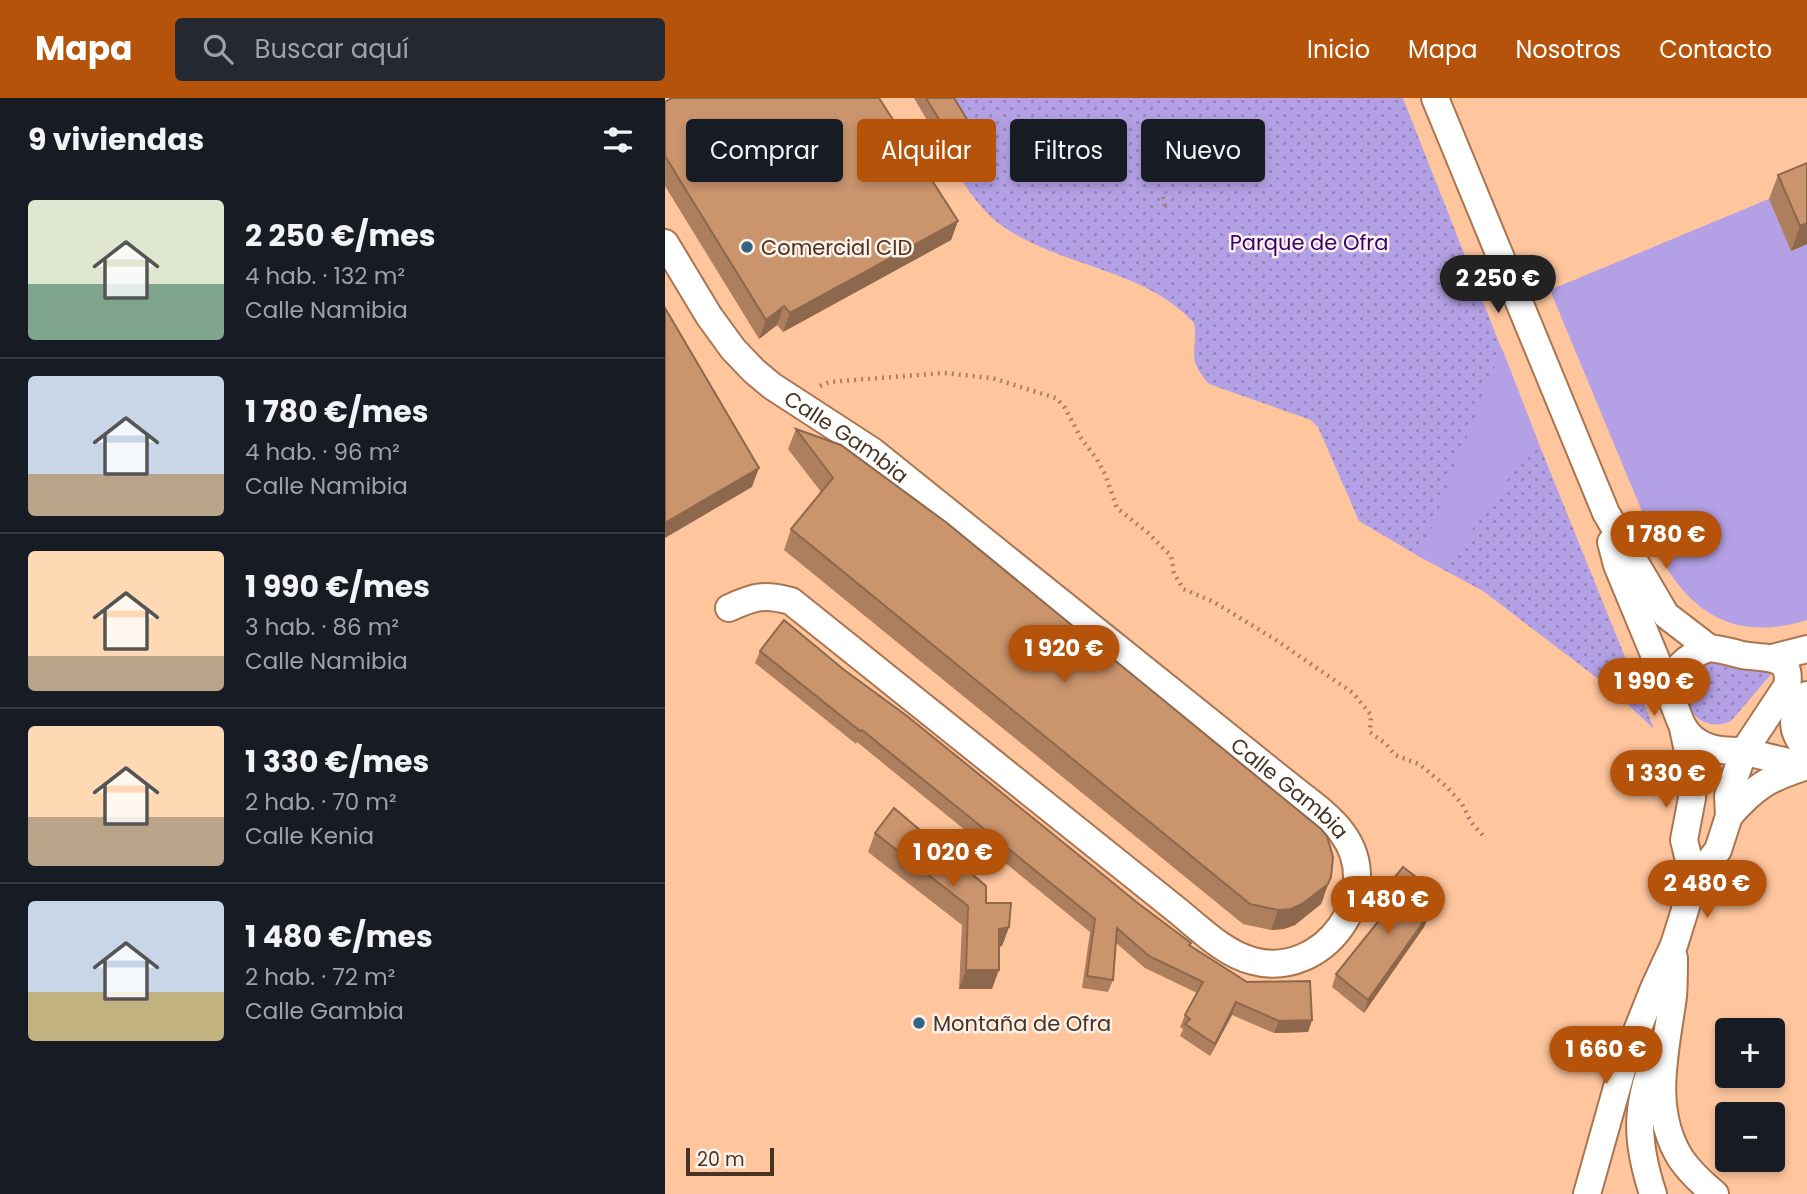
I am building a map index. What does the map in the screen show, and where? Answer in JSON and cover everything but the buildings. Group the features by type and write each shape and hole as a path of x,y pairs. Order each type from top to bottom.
{"street":[{"path":"1436,98 1606,513 1666,615 1709,648"},
{"name":"Calle Gambia","path":"665,243 709,316 733,349 772,386 872,451 1344,834 1353,856 1357,877 1356,891 1346,921 1325,946 1294,960 1274,964 1253,961 1234,953 791,600 769,595 753,597 729,608"},
{"path":"1606,513 1617,565 1683,728 1691,765 1692,798 1684,840 1694,881"},
{"path":"1671,693 1675,674 1682,662 1692,654 1709,648 1772,658 1783,663 1800,686 1794,723 1795,735 1807,750"},
{"path":"1772,658 1807,649"},
{"path":"1587,1194 1623,1066 1674,945 1694,881 1718,850 1729,816 1728,796 1745,750 1770,715 1800,686"},
{"path":"1770,715 1780,741 1807,750"},
{"path":"1683,728 1700,744 1717,749 1745,750 1807,766"},
{"path":"1729,816 1748,793 1764,782 1807,766"},
{"path":"1674,945 1673,995 1661,1077 1662,1106 1681,1159 1714,1194"},
{"path":"1602,1194 1654,988"},
{"path":"1653,1194 1643,1160 1639,1118 1646,1083 1667,1026"}],"path":[{"path":"1163,197 1165,206"},
{"path":"794,400 829,382 944,373 992,378 1056,398 1065,408 1105,474 1117,508 1171,556 1174,573 1183,589 1214,602 1244,620 1353,693 1371,715 1370,732 1395,755 1419,764 1447,787 1486,839"}],"green space":[{"name":"Parque de Ofra","path":"914,98 1403,98 1654,729 1609,687 1483,591 1359,521 1318,427 1311,420 1209,384 1195,360 1194,323 1173,304 1124,278 1020,237 985,211 964,182 996,182 996,119 926,119"},
{"path":"1807,183 1807,620 1784,626 1742,626 1706,611 1676,582 1663,562 1550,290"},
{"path":"1502,348 1537,439 1444,569 1420,557"},
{"path":"1723,661 1773,672 1731,721 1715,725 1702,721 1692,712 1686,700 1685,686 1690,674 1703,665"}],"place":[{"name":"Comercial CID","path":"747,247"},
{"name":"Montaña de Ofra","path":"919,1023"}]}
